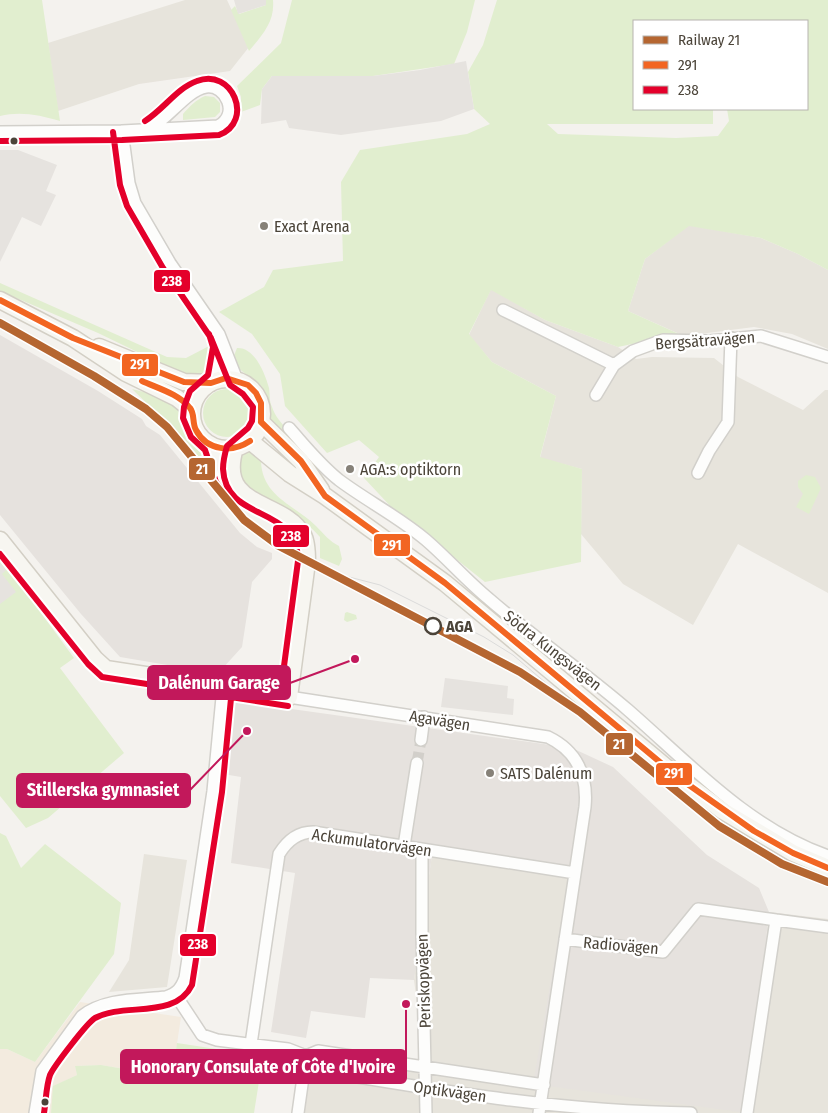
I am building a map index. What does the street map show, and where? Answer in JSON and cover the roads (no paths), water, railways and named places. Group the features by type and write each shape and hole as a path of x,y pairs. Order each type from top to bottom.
{"main road":[{"path":"0,300 73,338 184,382 213,382 226,378 248,385 256,393 261,404 261,422 255,436 242,444 224,449 212,446 196,430 192,410 198,394 213,382"},
{"path":"73,338 126,373 170,394 192,410"},
{"name":"Södra Kungsvägen","path":"261,422 301,461 325,496"},
{"path":"242,444 232,470 236,484 252,500 299,529 306,540 307,562 289,697"},
{"name":"Södra Kungsvägen","path":"242,444 325,496 445,583 664,766 723,811 792,853 828,868"},
{"path":"212,446 222,474 234,494 306,549"},
{"name":"Agavägen","path":"0,540 102,666 113,671 289,697"}],"street":[{"path":"0,132 122,131 150,128 218,126 226,122 228,117 227,100 218,89 211,86 200,88 162,121 150,128"},
{"path":"122,131 129,183 135,203 170,263 219,334 222,346 237,380"},
{"path":"503,310 614,365"},
{"name":"Bergsätravägen","path":"596,395 614,365 633,351 663,340 710,341 761,336 828,357"},
{"path":"698,473 709,451 728,422 731,338"},
{"path":"213,382 222,346"},
{"name":"Södra Kungsvägen","path":"289,428 328,470 426,540 488,598 544,644 588,675 724,796 753,817 828,856"},
{"path":"35,1113 42,1071 82,1016 90,1010 106,1004 166,997 174,994 182,987 185,978 213,791 223,687"},
{"name":"Agavägen","path":"289,697 548,737 567,749 581,770 586,792 576,872 540,1109"},
{"path":"421,740 424,717"},
{"path":"404,846 417,762"},
{"name":"Ackumulatorvägen","path":"251,1044 279,854 284,846 296,836 305,832 313,832 576,872"},
{"name":"Periskopvägen","path":"422,849 426,1113"},
{"name":"Radiovägen","path":"565,939 663,952 698,909 828,927"},
{"path":"747,1113 776,920"},
{"name":"Optikvägen","path":"174,994 202,1035 217,1040 288,1049 306,1056 316,1070 540,1109 691,1113"},
{"name":"Optikvägen","path":"306,1056 318,1051 544,1085"},
{"path":"298,1113 306,1056"}],"tunnel":[{"path":"417,763 421,740"}],"tram line":[{"path":"326,571 380,585 484,637 513,655 580,712"}],"rail line":[{"name":"21","path":"0,323 94,376 146,409 167,427 244,520 279,546 520,672 580,712 719,826 782,864 828,882"}],"place":[{"name":"Exact Arena","path":"264,226"},
{"name":"AGA:s optiktorn","path":"350,469"},
{"name":"AGA","path":"433,626"},
{"name":"Dalénum Garage","path":"355,659"},
{"name":"Stillerska gymnasiet","path":"247,731"},
{"name":"SATS Dalénum","path":"490,773"},
{"name":"Honorary Consulate of Côte d'Ivoire","path":"406,1004"}]}
